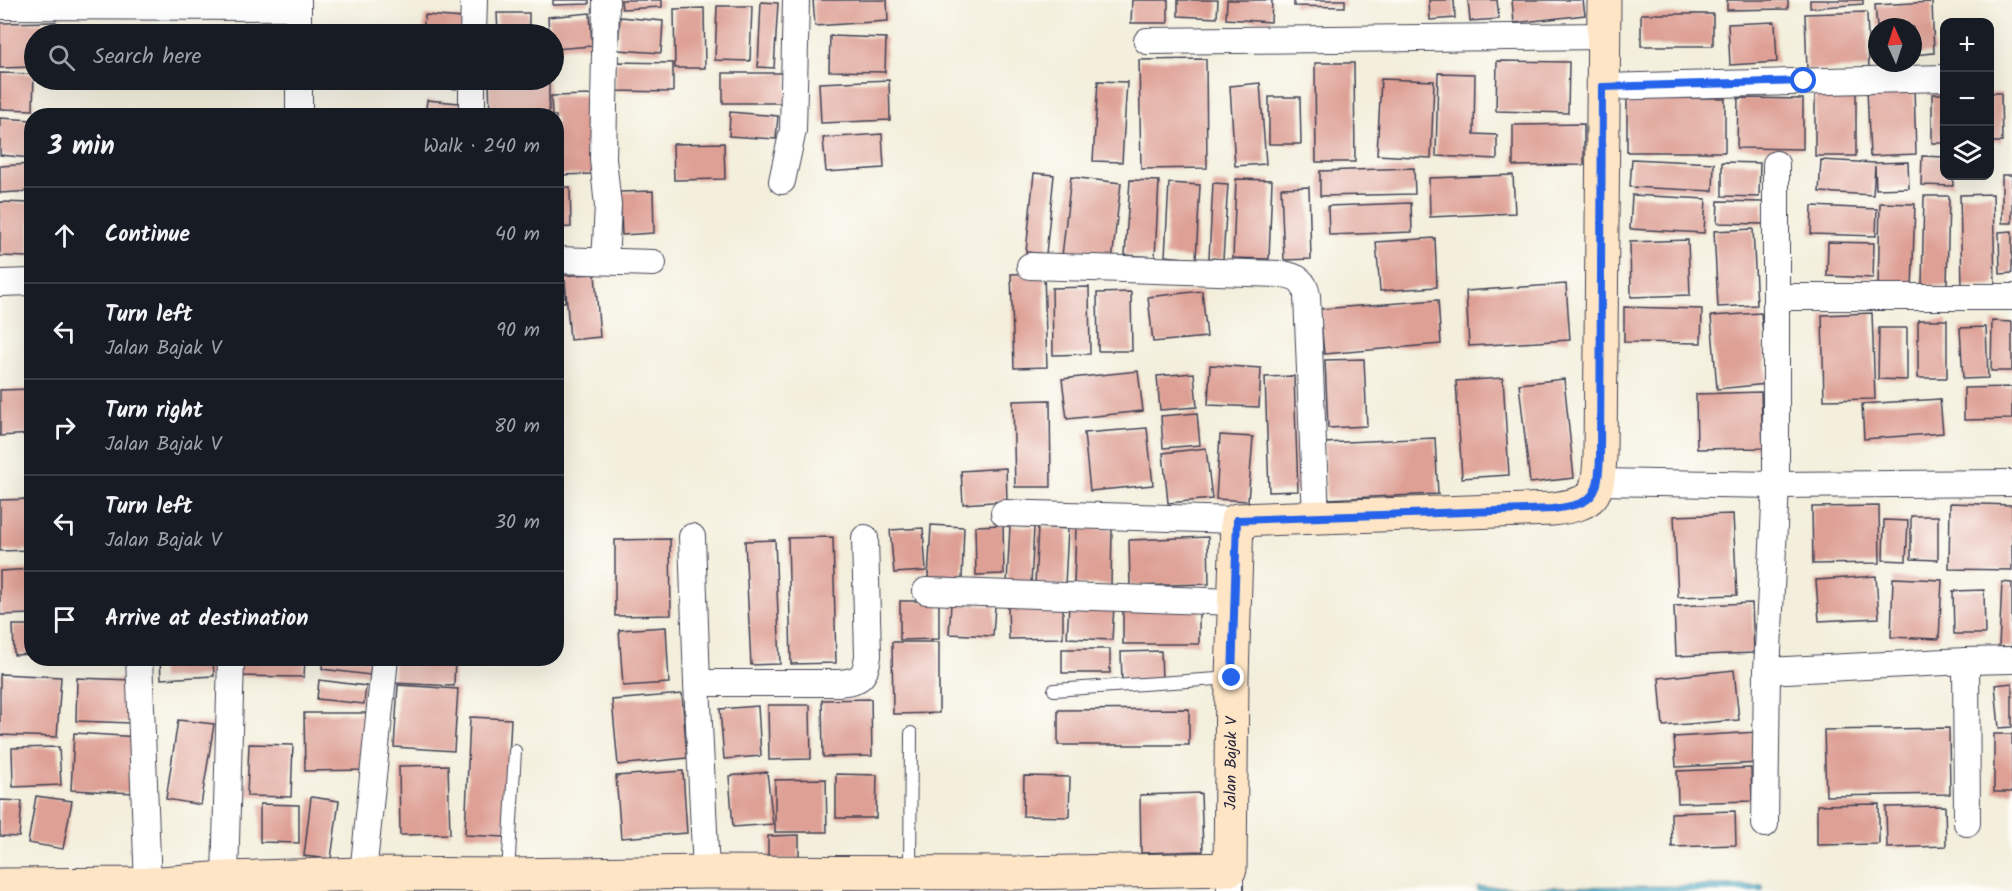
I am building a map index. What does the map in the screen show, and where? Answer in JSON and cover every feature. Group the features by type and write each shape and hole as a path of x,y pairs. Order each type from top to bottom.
{"street":[{"path":"473,24 474,0"},
{"path":"605,261 608,206 603,159 606,0"},
{"path":"782,181 793,130 796,0"},
{"path":"1004,513 1237,520 1316,518 1553,509 1583,503 1591,497 1598,482 1604,0"},
{"path":"0,6 298,3 298,24"},
{"path":"1147,41 1604,36"},
{"path":"1602,87 1940,78"},
{"path":"299,90 299,108"},
{"path":"472,90 472,108"},
{"path":"1765,824 1767,671 1776,485 1776,164"},
{"path":"564,260 653,263"},
{"path":"1030,266 1282,274 1298,277 1303,283 1307,296 1316,518"},
{"path":"0,283 24,282"},
{"path":"1776,297 2012,297"},
{"path":"1598,482 1776,485 2012,483"},
{"name":"Jalan Bajak V","path":"1230,880 1232,678 1237,520"},
{"path":"692,537 706,872"},
{"path":"697,683 839,683 857,680 862,676 867,666 868,656 865,538"},
{"path":"926,591 1235,602"},
{"path":"1767,671 2012,660"},
{"path":"1966,661 1967,823"},
{"path":"139,666 148,884"},
{"path":"225,878 231,666"},
{"path":"363,874 384,666"},
{"path":"0,885 64,888 225,878 363,874 508,883 706,872 910,872 1019,882 1230,880"}],"lane":[{"path":"1054,690 1232,678"},
{"path":"910,872 911,733"},
{"path":"508,883 515,751"}],"water":[{"path":"1763,886 1763,891 1478,891 1478,887"}],"building":[{"path":"553,0 589,0 589,4 553,5"},
{"path":"621,0 662,0 662,7 622,9"},
{"path":"813,0 887,0 888,21 815,26"},
{"path":"1132,0 1168,0 1168,23 1131,23"},
{"path":"1178,0 1218,0 1217,18 1178,16"},
{"path":"1227,0 1272,0 1271,22 1226,19"},
{"path":"1294,0 1345,0 1345,7 1294,6"},
{"path":"1429,0 1454,0 1455,18 1430,20"},
{"path":"1468,0 1497,0 1499,19 1470,21"},
{"path":"1512,0 1583,0 1585,15 1514,23"},
{"path":"1727,0 1788,0 1788,9 1727,10"},
{"path":"1810,0 1863,0 1863,4 1810,8"},
{"path":"761,2 778,3 774,68 758,67"},
{"path":"1932,2 1934,53 1922,54 1922,18 1876,18 1875,5"},
{"path":"717,6 752,6 750,61 715,60"},
{"path":"704,8 705,68 675,68 674,9"},
{"path":"1867,12 1868,68 1807,70 1805,14"},
{"path":"497,13 529,13 529,24 498,24"},
{"path":"590,13 592,46 564,48 564,24 548,24 548,17"},
{"path":"1641,14 1713,14 1713,46 1641,46"},
{"path":"425,15 463,18 462,24 424,24"},
{"path":"620,17 663,21 661,53 618,50"},
{"path":"56,22 56,24 24,24 24,67 0,68 0,23"},
{"path":"1775,22 1777,62 1730,65 1728,24"},
{"path":"830,36 886,38 885,72 829,71"},
{"path":"1206,59 1207,168 1141,169 1139,60"},
{"path":"1497,61 1569,62 1568,113 1496,111"},
{"path":"616,62 673,63 673,92 615,91"},
{"path":"1315,63 1354,63 1355,162 1316,162"},
{"path":"0,73 24,74 24,90 34,90 33,108 0,109"},
{"path":"723,73 787,73 787,103 723,103"},
{"path":"1438,73 1475,74 1474,134 1497,135 1497,159 1436,156"},
{"path":"1381,79 1434,81 1431,158 1377,155"},
{"path":"889,80 890,120 821,123 819,83"},
{"path":"1098,81 1127,82 1122,162 1093,161"},
{"path":"1260,83 1266,164 1235,166 1230,86"},
{"path":"1914,87 1916,154 1870,156 1867,89"},
{"path":"489,90 549,90 549,108 490,108"},
{"path":"1815,91 1856,91 1856,156 1815,156"},
{"path":"1994,93 2001,93 2002,142 1994,142"},
{"path":"1932,94 1940,94 1940,143 1932,143"},
{"path":"594,95 596,174 564,175 564,108 552,108 551,96"},
{"path":"1269,97 1300,97 1301,144 1269,144"},
{"path":"1627,98 1725,98 1725,152 1627,152"},
{"path":"1738,98 1803,99 1803,149 1737,148"},
{"path":"427,100 469,104 469,108 426,108"},
{"path":"730,112 778,116 776,139 729,136"},
{"path":"0,118 24,120 24,157 0,155"},
{"path":"1584,124 1584,165 1513,166 1513,125"},
{"path":"882,134 884,168 826,172 823,138"},
{"path":"724,143 725,179 674,180 673,144"},
{"path":"1922,156 1940,157 1940,180 1953,180 1953,186 1921,185"},
{"path":"1632,159 1714,163 1713,191 1630,187"},
{"path":"1821,160 1908,162 1909,188 1876,189 1875,166 1873,195 1819,192"},
{"path":"1722,162 1760,163 1759,197 1722,196"},
{"path":"24,164 24,192 0,193 0,166"},
{"path":"1414,168 1415,194 1320,196 1320,171"},
{"path":"1034,173 1054,175 1046,254 1026,252"},
{"path":"1513,175 1515,213 1430,217 1429,178"},
{"path":"2002,175 2012,175 2012,223 2002,223"},
{"path":"1071,177 1121,183 1112,261 1062,256"},
{"path":"1236,179 1272,180 1269,259 1233,258"},
{"path":"1130,180 1159,181 1155,257 1125,255"},
{"path":"1169,183 1200,185 1196,259 1165,256"},
{"path":"1213,183 1228,184 1223,259 1209,258"},
{"path":"564,187 570,187 571,227 564,227"},
{"path":"1309,187 1311,259 1284,260 1281,188"},
{"path":"653,191 654,233 622,235 620,192"},
{"path":"1993,194 1995,285 1962,286 1960,195"},
{"path":"1632,195 1706,199 1704,233 1630,229"},
{"path":"1924,196 1949,196 1947,286 1922,285"},
{"path":"1718,201 1763,202 1763,224 1717,223"},
{"path":"0,202 24,203 24,257 0,256"},
{"path":"1411,203 1412,232 1329,235 1328,206"},
{"path":"1880,203 1915,204 1912,290 1878,289"},
{"path":"1812,206 1877,209 1876,236 1811,234"},
{"path":"1753,229 1757,305 1718,307 1714,231"},
{"path":"2012,231 2012,273 2000,274 1999,232"},
{"path":"1435,238 1437,287 1380,291 1376,242"},
{"path":"1688,240 1690,295 1631,297 1630,242"},
{"path":"1828,242 1874,243 1873,278 1827,276"},
{"path":"1044,273 1047,367 1014,368 1011,274"},
{"path":"595,274 600,337 570,340 565,280 564,302 564,276"},
{"path":"1566,284 1570,340 1469,346 1466,291"},
{"path":"1089,287 1090,354 1053,355 1052,288"},
{"path":"1202,291 1207,337 1153,342 1148,297"},
{"path":"1131,292 1132,351 1098,351 1097,293"},
{"path":"1438,300 1441,344 1324,354 1320,309"},
{"path":"1624,307 1702,309 1701,343 1624,342"},
{"path":"1761,313 1767,384 1717,389 1711,316"},
{"path":"1872,313 1875,399 1824,400 1822,315"},
{"path":"1918,320 1947,320 1947,378 1918,378"},
{"path":"1992,321 2012,322 2012,371 1991,371"},
{"path":"1986,327 1988,378 1963,379 1960,328"},
{"path":"1879,328 1907,328 1907,380 1878,379"},
{"path":"1364,359 1367,426 1328,428 1325,360"},
{"path":"1210,365 1261,368 1259,407 1208,405"},
{"path":"1138,371 1143,411 1067,419 1062,379"},
{"path":"1194,373 1197,407 1160,410 1157,376"},
{"path":"1294,376 1298,491 1269,492 1265,377"},
{"path":"1503,378 1509,475 1462,478 1456,381"},
{"path":"1564,379 1574,478 1530,483 1519,384"},
{"path":"2012,387 2012,419 1964,420 1964,388"},
{"path":"24,389 24,434 0,436 0,390"},
{"path":"1761,392 1763,448 1697,449 1696,394"},
{"path":"1940,399 1943,433 1864,439 1862,404"},
{"path":"1050,400 1051,487 1015,487 1013,401"},
{"path":"1197,413 1200,445 1163,448 1161,416"},
{"path":"1147,428 1153,485 1090,491 1084,433"},
{"path":"1220,435 1253,437 1248,501 1216,499"},
{"path":"1435,438 1438,494 1326,499 1324,443"},
{"path":"1206,448 1212,499 1168,503 1163,453"},
{"path":"1006,468 1007,501 963,504 961,471"},
{"path":"24,499 24,550 0,551 0,500"},
{"path":"1950,503 2012,505 2012,570 1949,569"},
{"path":"1879,506 1880,563 1813,564 1812,507"},
{"path":"1733,514 1737,595 1678,597 1674,516"},
{"path":"1911,516 1938,516 1938,560 1911,559"},
{"path":"1884,520 1908,521 1906,561 1883,560"},
{"path":"931,525 964,527 962,579 928,578"},
{"path":"1003,525 1004,574 976,575 975,526"},
{"path":"1010,526 1034,527 1031,585 1007,583"},
{"path":"1038,527 1068,529 1065,585 1035,584"},
{"path":"923,528 926,571 894,573 890,530"},
{"path":"1076,528 1112,529 1111,585 1074,584"},
{"path":"833,537 836,663 791,664 788,538"},
{"path":"1208,537 1209,584 1130,586 1129,540"},
{"path":"670,539 671,615 615,616 615,540"},
{"path":"775,540 780,664 751,665 745,541"},
{"path":"24,570 24,614 0,615 0,571"},
{"path":"1876,576 1879,618 1819,621 1816,580"},
{"path":"1893,578 1942,580 1939,639 1891,637"},
{"path":"2002,582 2012,583 2012,647 1999,647"},
{"path":"1984,590 1985,634 1954,634 1953,591"},
{"path":"900,601 939,601 939,639 900,640"},
{"path":"1752,603 1754,653 1676,656 1674,606"},
{"path":"951,604 995,606 993,636 949,634"},
{"path":"1063,604 1063,638 1009,639 1008,605"},
{"path":"1069,605 1114,606 1112,640 1067,638"},
{"path":"1123,608 1199,608 1199,644 1123,644"},
{"path":"13,625 24,625 24,654 14,655"},
{"path":"666,627 669,683 623,686 619,630"},
{"path":"892,642 939,642 939,713 893,714"},
{"path":"1062,649 1110,649 1110,673 1062,673"},
{"path":"1161,651 1162,681 1122,682 1121,652"},
{"path":"160,666 213,666 214,676 161,679"},
{"path":"237,666 305,666 304,677 236,676"},
{"path":"322,666 371,666 370,675 322,669"},
{"path":"394,666 455,666 454,686 393,683"},
{"path":"1734,670 1739,720 1663,726 1659,678"},
{"path":"0,674 61,677 57,737 0,735"},
{"path":"77,678 133,680 131,723 76,721"},
{"path":"319,680 366,686 364,704 317,699"},
{"path":"2012,683 2012,727 1999,728 1995,685"},
{"path":"398,685 458,689 454,751 394,747"},
{"path":"682,694 687,758 618,765 612,700"},
{"path":"871,699 872,756 823,757 822,700"},
{"path":"768,705 810,705 811,759 769,760"},
{"path":"758,706 761,756 724,759 720,709"},
{"path":"1189,709 1189,745 1058,745 1058,710"},
{"path":"304,713 366,713 367,770 305,771"},
{"path":"470,717 511,719 505,837 465,835"},
{"path":"178,720 214,724 201,805 166,799"},
{"path":"1949,728 1950,794 1826,796 1824,730"},
{"path":"1758,732 1760,763 1676,767 1674,737"},
{"path":"74,733 139,737 135,793 71,790"},
{"path":"1994,734 2012,734 2012,792 1994,792"},
{"path":"249,744 293,745 291,797 247,796"},
{"path":"59,747 61,785 13,787 12,748"},
{"path":"448,765 450,834 400,835 399,766"},
{"path":"1751,768 1752,801 1678,803 1677,771"},
{"path":"683,771 687,833 621,838 616,776"},
{"path":"767,772 773,824 733,827 729,776"},
{"path":"836,774 877,775 876,818 836,818"},
{"path":"1024,776 1070,777 1069,817 1023,816"},
{"path":"826,779 827,832 775,832 775,780"},
{"path":"1201,793 1203,851 1141,853 1140,795"},
{"path":"36,796 72,801 63,849 28,843"},
{"path":"311,797 339,801 331,859 304,856"},
{"path":"0,800 22,801 19,837 0,836"},
{"path":"260,804 299,805 299,843 260,842"},
{"path":"1879,804 1879,844 1817,845 1817,805"},
{"path":"1945,806 1946,846 1887,848 1886,807"},
{"path":"1735,811 1736,845 1672,847 1671,813"},
{"path":"799,835 799,860 768,860 768,836"}],"route":[{"path":"1232,678 1237,520 1553,509 1583,503 1596,490 1600,456 1602,87 1804,81"}]}
